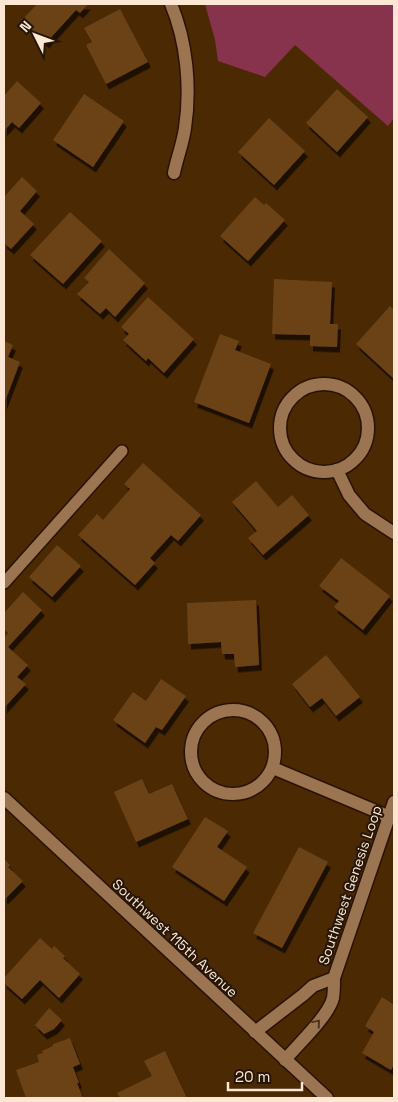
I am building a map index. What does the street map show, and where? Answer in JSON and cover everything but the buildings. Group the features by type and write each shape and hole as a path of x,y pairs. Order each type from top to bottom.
{"street":[{"path":"171,4 176,15 185,51 188,82 185,129 174,173"},
{"path":"324,383 340,386 355,396 365,409 368,429 364,448 352,462 337,470 317,472 302,467 290,456 282,442 279,425 283,410 292,396 307,386 324,383"},
{"path":"337,470 349,494 365,514 394,534"},
{"path":"236,709 252,713 266,723 274,737 276,753 273,768 263,782 250,791 232,795 218,792 203,782 193,767 190,751 194,734 207,718 221,711 236,709"},
{"path":"273,768 390,817"},
{"name":"Southwest 115th Avenue","path":"4,798 327,1098"},
{"name":"Southwest Genesis Loop","path":"285,1060 329,1007 333,996 334,978 394,802"},
{"name":"Southwest Genesis Loop","path":"255,1032 313,986 334,978"}],"lane":[{"path":"4,583 122,451"}],"shaded area":[{"path":"205,4 394,4 394,118 388,126 295,45 265,77 218,61 215,40"}]}
